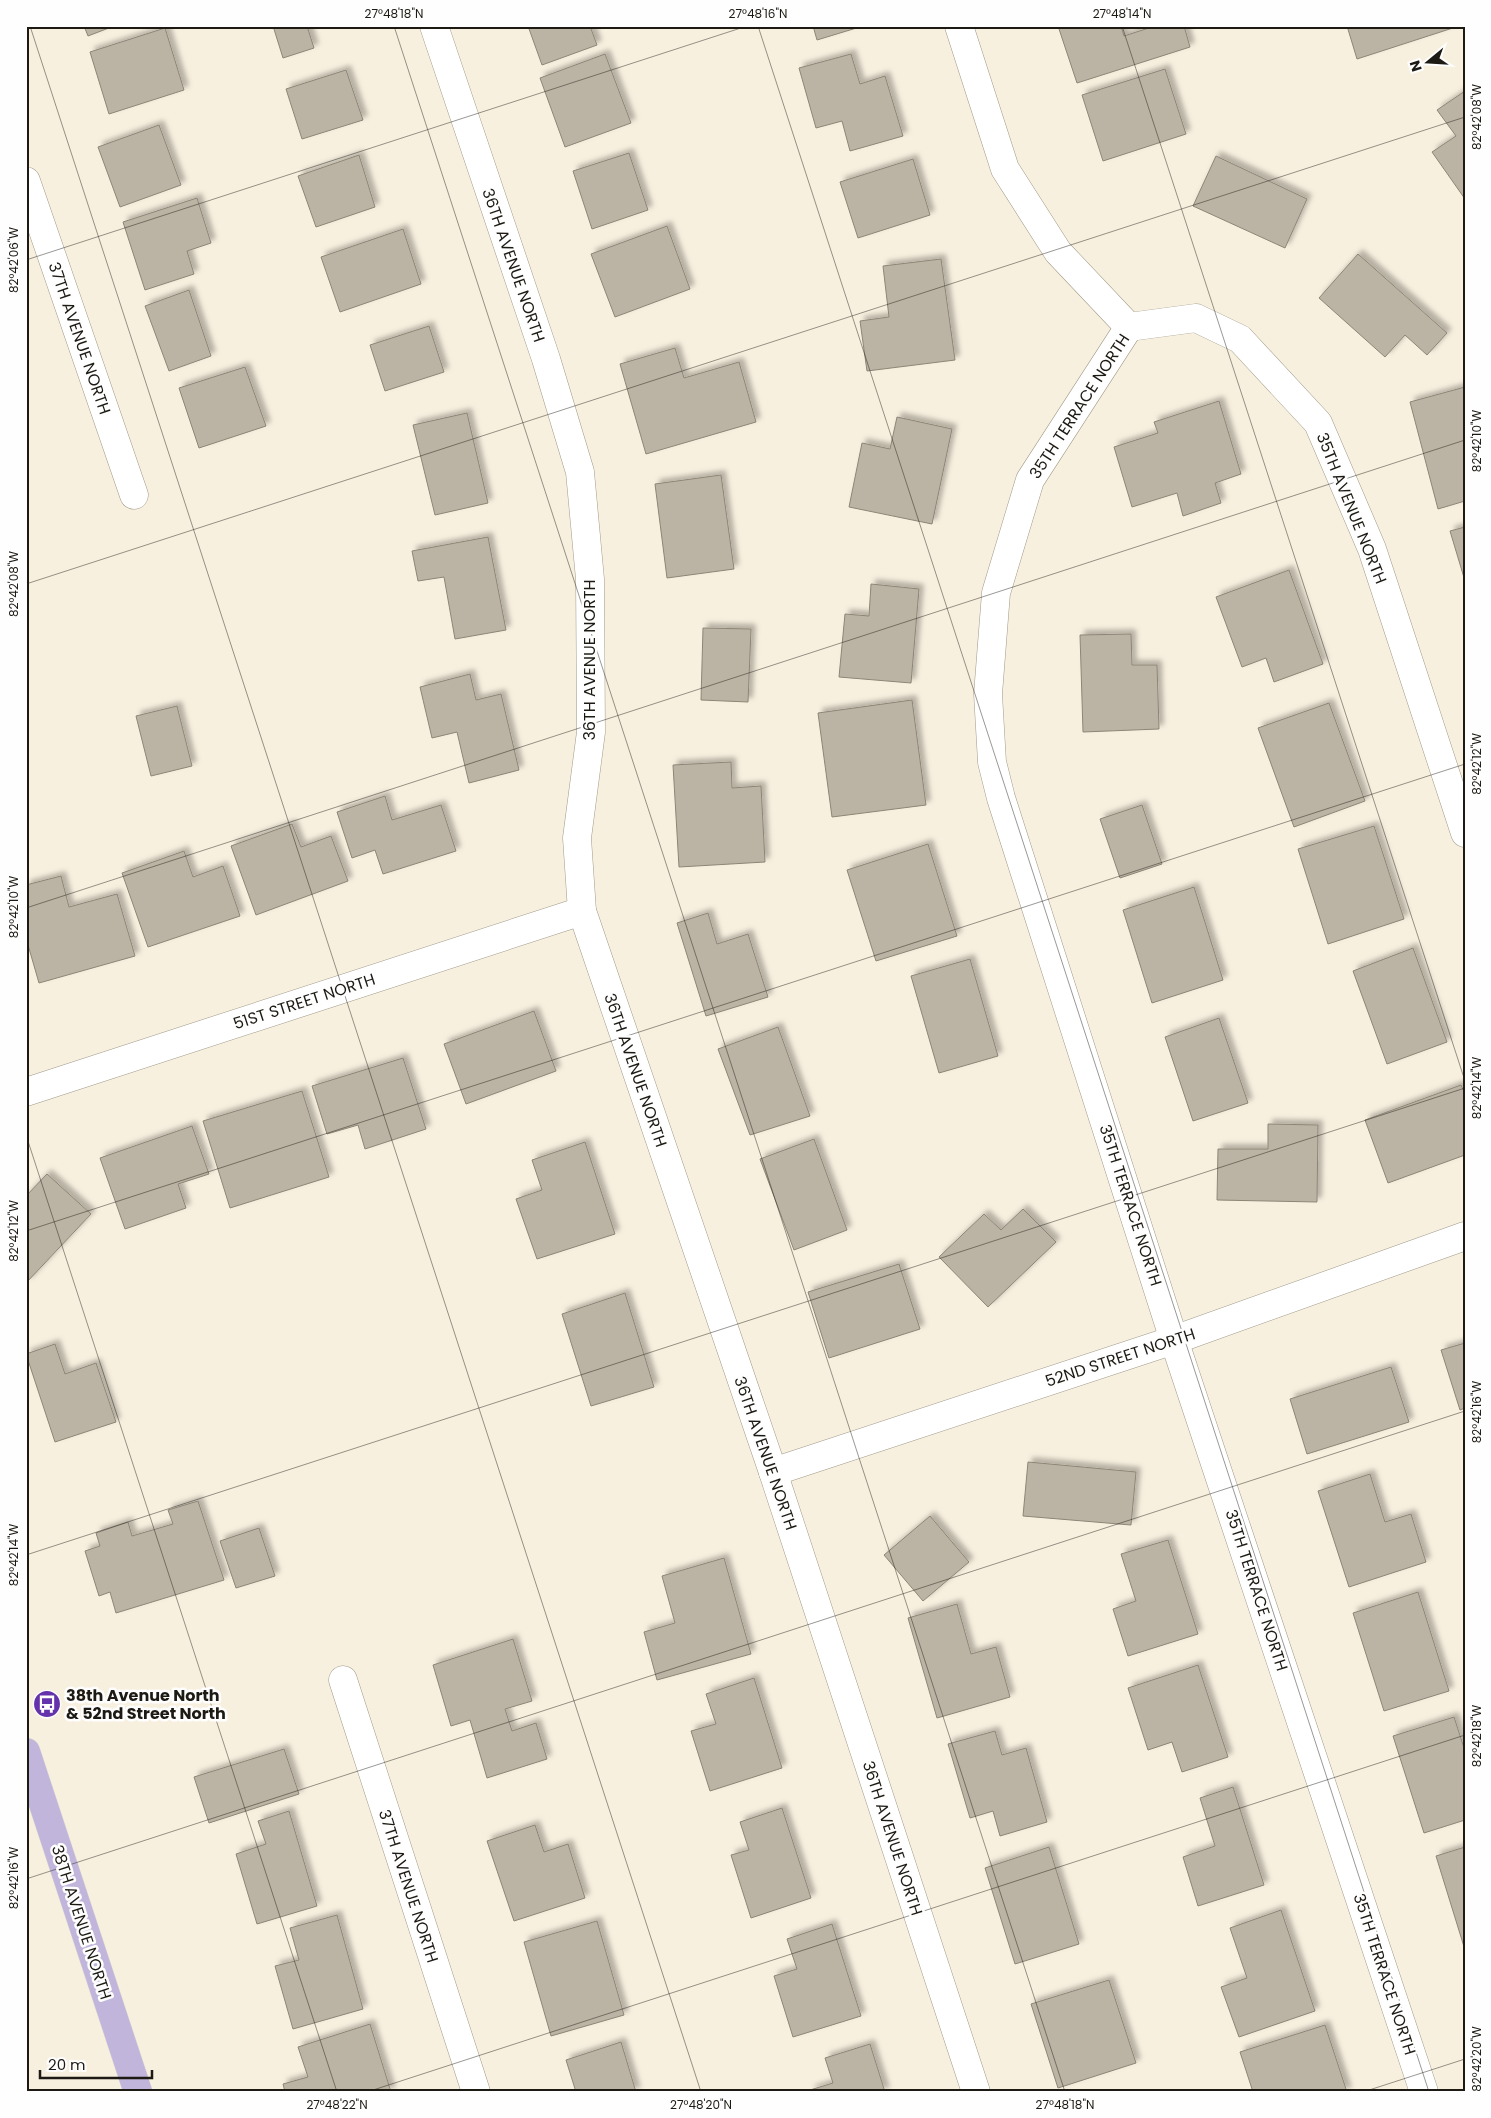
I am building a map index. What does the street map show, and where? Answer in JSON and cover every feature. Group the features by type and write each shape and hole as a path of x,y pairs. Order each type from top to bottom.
{"main road":[{"name":"38TH AVENUE NORTH","path":"26,1752 138,2092"}],"street":[{"name":"36TH AVENUE NORTH","path":"434,26 546,358 580,472 590,579 591,732 577,838 582,911 773,1472 976,2092"},
{"path":"959,26 1005,169 1058,252 1129,327"},
{"name":"37TH AVENUE NORTH","path":"26,181 134,495"},
{"name":"35TH AVENUE NORTH","path":"1129,327 1196,318 1240,339 1318,424 1372,549 1465,833"},
{"name":"35TH TERRACE NORTH","path":"1129,327 1030,480 996,593 989,704 992,762 1001,798 1174,1340 1424,2092"},
{"name":"51ST STREET NORTH","path":"26,1092 582,911"},
{"name":"52ND STREET NORTH","path":"773,1472 1174,1340 1465,1236"},
{"name":"37TH AVENUE NORTH","path":"343,1680 476,2092"}],"building":[{"path":"84,26 114,26 88,36"},
{"path":"273,26 307,26 314,48 283,58"},
{"path":"528,26 590,26 597,45 542,65"},
{"path":"813,26 863,26 817,40"},
{"path":"1058,26 1121,26 1124,36 1155,26 1184,26 1190,47 1077,83"},
{"path":"1347,26 1459,26 1357,59"},
{"path":"165,28 184,90 109,114 90,52"},
{"path":"605,54 631,123 565,147 540,78"},
{"path":"851,54 860,84 885,76 903,136 850,151 842,121 816,128 799,68"},
{"path":"1165,69 1186,134 1103,161 1082,95"},
{"path":"346,70 363,120 302,139 286,89"},
{"path":"1465,91 1465,199 1432,152 1456,136 1437,110"},
{"path":"159,125 181,185 120,207 98,147"},
{"path":"629,153 648,210 592,229 573,171"},
{"path":"359,155 375,207 316,227 298,176"},
{"path":"1216,156 1307,199 1285,248 1193,206"},
{"path":"913,159 930,215 858,238 840,182"},
{"path":"197,198 211,243 187,251 194,274 145,290 123,222"},
{"path":"667,226 690,289 615,317 591,254"},
{"path":"403,229 421,284 340,312 321,257"},
{"path":"1358,254 1447,333 1427,355 1405,335 1385,357 1319,298"},
{"path":"941,259 955,360 867,371 860,321 889,317 883,266"},
{"path":"189,290 211,356 169,371 145,306"},
{"path":"429,326 444,372 385,391 370,345"},
{"path":"675,348 684,378 739,362 756,422 646,454 620,364"},
{"path":"245,367 266,426 199,448 179,388"},
{"path":"1465,387 1465,501 1438,509 1410,402"},
{"path":"1219,401 1241,474 1215,483 1221,503 1183,516 1177,493 1132,507 1114,447 1158,433 1154,422"},
{"path":"467,413 488,503 435,515 413,425"},
{"path":"897,417 952,429 932,524 849,507 862,443 890,449"},
{"path":"721,475 734,569 667,578 655,484"},
{"path":"1465,527 1465,581 1450,531"},
{"path":"488,537 506,630 455,639 444,577 418,581 412,551"},
{"path":"1289,570 1323,664 1274,682 1266,658 1242,667 1216,597"},
{"path":"871,584 919,589 911,683 839,677 845,614 869,616"},
{"path":"703,628 751,629 748,702 701,700"},
{"path":"1131,634 1132,665 1157,665 1159,729 1083,732 1080,635"},
{"path":"470,674 476,700 501,694 519,770 469,783 457,732 432,738 420,687"},
{"path":"912,700 926,805 832,817 818,713"},
{"path":"1329,703 1365,801 1294,827 1258,728"},
{"path":"177,706 192,766 151,776 136,716"},
{"path":"731,762 732,788 761,786 765,862 679,867 673,765"},
{"path":"385,796 392,820 441,805 456,851 383,874 375,850 352,858 337,812"},
{"path":"1142,805 1162,864 1120,878 1100,819"},
{"path":"292,824 301,847 331,836 348,881 256,915 231,846"},
{"path":"1374,826 1404,919 1328,944 1298,849"},
{"path":"928,844 957,936 876,961 847,870"},
{"path":"184,851 193,877 223,866 240,916 148,947 122,873"},
{"path":"61,876 69,907 117,894 135,956 39,983 26,938 26,885"},
{"path":"1194,887 1223,980 1152,1003 1123,910"},
{"path":"708,913 717,944 748,934 768,997 706,1016 677,923"},
{"path":"1413,948 1447,1042 1387,1064 1353,971"},
{"path":"970,959 998,1056 939,1073 911,976"},
{"path":"534,1011 556,1071 466,1104 444,1044"},
{"path":"1219,1018 1248,1103 1193,1121 1165,1037"},
{"path":"778,1027 810,1116 750,1135 718,1049"},
{"path":"403,1058 426,1129 365,1149 358,1125 327,1134 312,1086"},
{"path":"1461,1085 1465,1094 1465,1155 1388,1183 1365,1120"},
{"path":"302,1091 329,1177 230,1208 203,1121"},
{"path":"1268,1124 1318,1125 1317,1202 1217,1200 1218,1149 1268,1149"},
{"path":"192,1126 209,1174 178,1184 186,1208 125,1229 100,1158"},
{"path":"814,1139 847,1230 794,1250 760,1159"},
{"path":"585,1142 615,1234 537,1259 516,1199 542,1190 532,1160"},
{"path":"47,1174 91,1214 26,1283 26,1196"},
{"path":"1023,1209 1056,1242 988,1307 939,1257 984,1214 1001,1230"},
{"path":"899,1264 920,1329 829,1358 808,1292"},
{"path":"625,1293 654,1387 591,1406 562,1314"},
{"path":"1465,1343 1465,1408 1460,1410 1441,1350"},
{"path":"55,1344 65,1374 96,1363 116,1422 55,1442 26,1354"},
{"path":"1391,1367 1409,1422 1307,1454 1290,1399"},
{"path":"1028,1462 1136,1472 1131,1525 1023,1516"},
{"path":"1370,1474 1385,1522 1411,1514 1426,1562 1349,1587 1318,1491"},
{"path":"198,1501 224,1580 116,1613 110,1592 99,1596 85,1551 100,1546 96,1533 128,1522 132,1536 173,1524 168,1510"},
{"path":"930,1516 969,1562 923,1601 884,1555"},
{"path":"259,1528 275,1576 236,1588 220,1541"},
{"path":"1168,1540 1198,1634 1128,1656 1113,1609 1136,1601 1121,1554"},
{"path":"724,1558 751,1654 657,1680 644,1632 675,1623 662,1576"},
{"path":"1418,1592 1449,1691 1384,1711 1353,1613"},
{"path":"957,1604 971,1654 996,1647 1010,1697 937,1718 908,1618"},
{"path":"513,1639 532,1701 505,1709 512,1731 536,1723 547,1759 487,1778 470,1720 451,1726 433,1665"},
{"path":"1198,1665 1228,1757 1182,1772 1172,1742 1148,1750 1128,1688"},
{"path":"754,1678 782,1768 710,1791 691,1731 716,1724 706,1694"},
{"path":"1454,1717 1465,1751 1465,1820 1424,1833 1393,1736"},
{"path":"995,1731 1002,1755 1026,1748 1047,1822 1000,1836 993,1811 970,1818 948,1744"},
{"path":"284,1749 299,1794 209,1823 194,1777"},
{"path":"1233,1787 1264,1885 1198,1906 1183,1857 1215,1846 1200,1798"},
{"path":"782,1808 811,1898 751,1918 731,1855 749,1850 740,1822"},
{"path":"289,1811 317,1906 257,1924 236,1854 266,1844 258,1821"},
{"path":"535,1825 544,1852 568,1844 585,1898 514,1921 487,1841"},
{"path":"1049,1847 1079,1944 1015,1964 985,1868"},
{"path":"1465,1847 1465,1950 1436,1856"},
{"path":"1281,1910 1315,2011 1239,2037 1221,1987 1247,1978 1230,1928"},
{"path":"337,1915 363,2009 293,2029 275,1966 299,1960 290,1928"},
{"path":"597,1921 624,2015 551,2036 524,1942"},
{"path":"832,1924 861,2016 793,2037 774,1976 797,1969 787,1939"},
{"path":"1109,1980 1136,2063 1058,2088 1031,2004"},
{"path":"370,2024 391,2092 285,2092 283,2084 308,2077 298,2047"},
{"path":"1325,2025 1347,2092 1253,2092 1240,2052"},
{"path":"621,2042 636,2092 576,2092 566,2060"},
{"path":"870,2044 885,2092 811,2092 810,2090 833,2083 825,2058"}],"place":[{"name":"38th Avenue North & 52nd Street North","path":"47,1704"}]}
